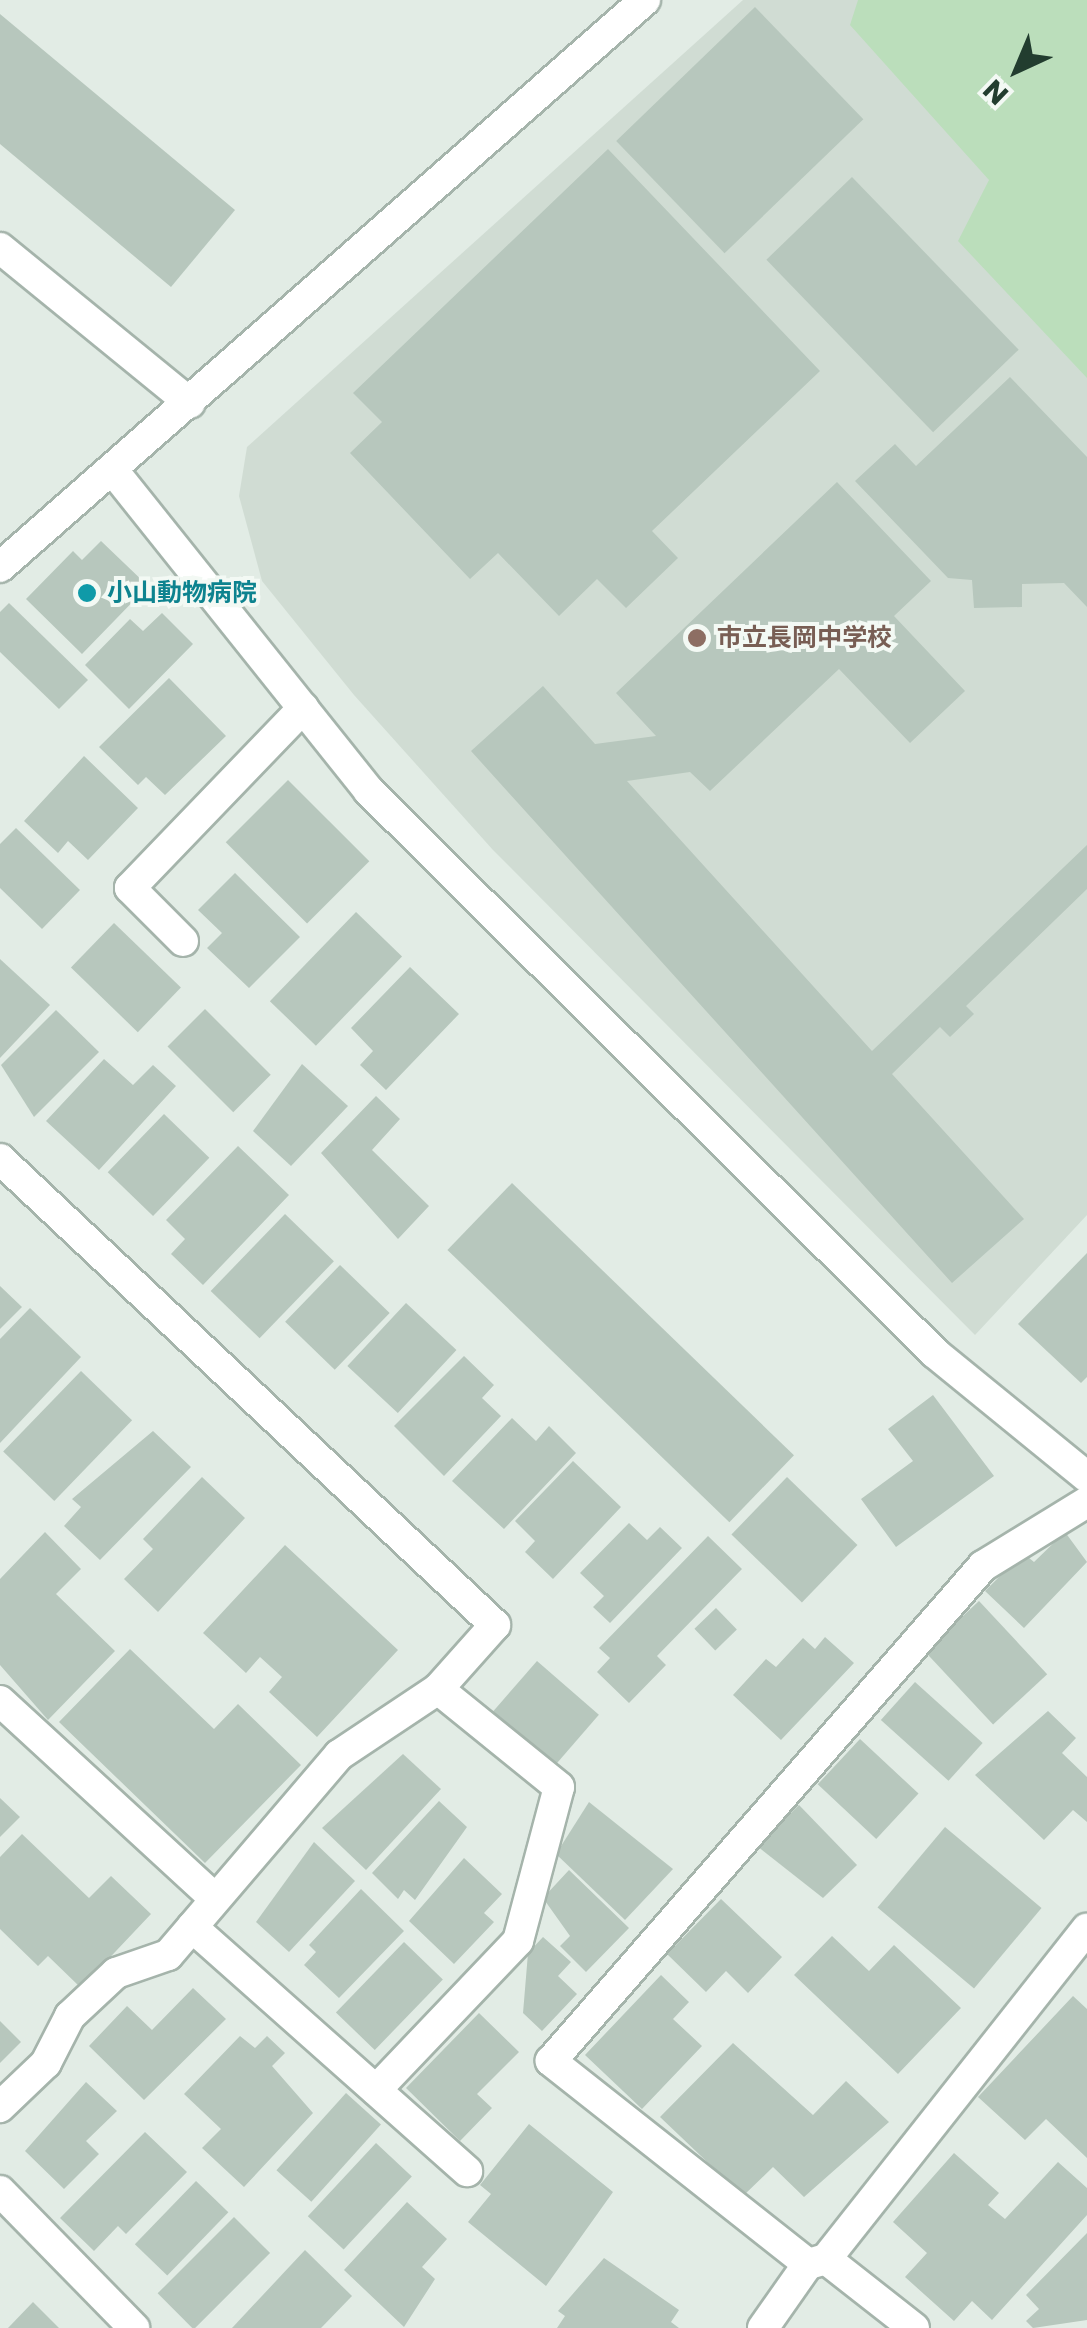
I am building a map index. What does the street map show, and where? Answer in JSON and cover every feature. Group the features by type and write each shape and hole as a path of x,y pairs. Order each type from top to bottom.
{"street":[{"path":"0,566 645,0"},
{"path":"0,248 190,402"},
{"path":"112,469 368,790 935,1353 1087,1476"},
{"path":"184,941 130,888 303,708"},
{"path":"0,1159 495,1626 438,1688 340,1755 168,1955 116,1972 0,2107"},
{"path":"914,2328 817,2261 551,2061 983,1566 1087,1502"},
{"path":"376,2090 518,1941 559,1787 438,1688"},
{"path":"0,1701 215,1899"},
{"path":"192,1926 467,2171"},
{"path":"763,2328 1087,1929"},
{"path":"0,2191 134,2328"}],"shaded area":[{"name":"市立長岡中学校","path":"743,0 1087,0 1087,1215 975,1335 493,850 354,695 262,581 239,496 247,447"}],"green space":[{"path":"858,0 1087,0 1087,378 958,241 989,180 850,25"}],"building":[{"path":"755,7 863,119 725,253 616,141"},
{"path":"0,14 235,210 171,287 0,144"},
{"path":"608,149 820,371 652,531 678,558 626,608 597,579 559,616 498,553 470,579 350,453 382,422 353,393"},
{"path":"852,177 1019,350 933,432 766,260"},
{"path":"1010,377 1087,457 1087,607 1064,583 1022,584 1022,607 974,608 972,580 948,578 855,481 895,444 916,466"},
{"path":"837,482 931,581 894,616 965,691 910,743 839,669 710,791 690,772 627,781 872,1051 1087,845 1087,889 966,1006 974,1014 950,1037 940,1027 892,1074 1024,1219 952,1283 471,751 543,686 595,744 656,736 616,693"},
{"name":"小山動物病院","path":"101,541 148,586 82,654 26,599 73,551 82,560"},
{"path":"9,603 88,680 59,709 0,652 0,612"},
{"path":"162,613 193,644 129,709 85,665 130,619 143,631"},
{"path":"169,678 226,736 165,795 146,777 138,785 99,747"},
{"path":"84,756 138,808 88,860 68,841 58,853 24,821"},
{"path":"288,780 369,861 307,924 226,842"},
{"path":"16,828 80,890 42,929 0,888 0,844"},
{"path":"235,873 300,937 249,988 207,948 222,933 198,910"},
{"path":"356,912 402,956 316,1046 270,1001"},
{"path":"114,923 181,988 138,1032 71,968"},
{"path":"0,959 50,1005 0,1058"},
{"path":"410,967 459,1014 386,1090 360,1065 373,1051 351,1028"},
{"path":"205,1009 271,1075 233,1112 168,1046"},
{"path":"56,1010 99,1052 34,1117 1,1065"},
{"path":"104,1059 133,1085 153,1065 176,1086 99,1170 46,1121"},
{"path":"302,1064 348,1106 291,1166 253,1131"},
{"path":"376,1096 400,1119 372,1150 429,1206 398,1239 321,1153"},
{"path":"164,1114 209,1158 153,1216 108,1172"},
{"path":"238,1146 289,1195 203,1285 171,1254 185,1239 166,1220"},
{"path":"512,1183 794,1455 729,1522 447,1250"},
{"path":"285,1214 334,1261 260,1338 211,1291"},
{"path":"1087,1253 1087,1377 1081,1383 1018,1324"},
{"path":"340,1265 390,1313 335,1370 285,1322"},
{"path":"0,1286 22,1307 0,1329"},
{"path":"406,1303 456,1350 398,1413 347,1366"},
{"path":"30,1308 81,1357 0,1443 0,1339"},
{"path":"464,1356 494,1385 482,1398 501,1416 444,1476 394,1426"},
{"path":"81,1371 132,1420 54,1501 3,1452"},
{"path":"933,1395 994,1476 896,1547 861,1499 913,1461 888,1429"},
{"path":"512,1418 536,1441 549,1426 576,1453 504,1529 452,1481"},
{"path":"153,1431 191,1467 100,1560 64,1526 81,1507 72,1499"},
{"path":"573,1461 621,1507 553,1579 525,1552 535,1541 515,1521"},
{"path":"202,1477 245,1518 158,1612 124,1579 153,1549 143,1539"},
{"path":"787,1477 857,1545 802,1603 731,1535"},
{"path":"629,1523 647,1540 660,1527 682,1548 610,1623 593,1607 604,1596 580,1573"},
{"path":"45,1532 81,1569 56,1594 115,1651 48,1720 0,1665 0,1579"},
{"path":"1065,1532 1087,1562 1024,1628 985,1591 1023,1553 1034,1562"},
{"path":"708,1536 742,1569 657,1656 666,1665 629,1703 597,1672 610,1658 599,1648"},
{"path":"285,1545 398,1650 317,1737 269,1692 282,1677 260,1657 246,1673 203,1633"},
{"path":"979,1601 1047,1674 993,1725 925,1651"},
{"path":"716,1608 737,1630 715,1650 694,1629"},
{"path":"825,1637 854,1663 781,1740 733,1695 766,1659 776,1667 803,1638 815,1649"},
{"path":"130,1649 214,1729 238,1704 301,1765 205,1863 59,1722"},
{"path":"537,1661 599,1715 552,1769 490,1715"},
{"path":"915,1682 983,1743 949,1781 881,1720"},
{"path":"1048,1711 1076,1738 1062,1753 1087,1777 1087,1822 1073,1810 1044,1840 975,1775"},
{"path":"860,1739 919,1794 876,1839 818,1784"},
{"path":"403,1754 441,1789 366,1870 322,1828"},
{"path":"0,1798 20,1817 0,1837"},
{"path":"439,1801 467,1827 415,1900 404,1890 398,1899 372,1873"},
{"path":"589,1802 673,1869 625,1920 556,1854"},
{"path":"799,1805 857,1865 823,1898 757,1846"},
{"path":"945,1827 1042,1908 974,1988 878,1907"},
{"path":"22,1834 89,1898 111,1876 151,1914 81,1988 48,1956 38,1966 0,1929 0,1857"},
{"path":"314,1842 355,1881 289,1952 256,1922"},
{"path":"464,1858 502,1894 484,1913 494,1922 454,1964 409,1921"},
{"path":"569,1870 629,1928 586,1972 560,1946 570,1936 543,1898"},
{"path":"361,1889 404,1931 339,1998 304,1965 316,1952 309,1945"},
{"path":"721,1899 782,1957 748,1993 726,1971 706,1992 667,1954"},
{"path":"832,1936 869,1971 894,1945 961,2008 898,2074 794,1975"},
{"path":"543,1937 571,1962 558,1976 577,1994 542,2031 523,2013 528,1953"},
{"path":"404,1942 443,1980 375,2050 336,2012"},
{"path":"661,1975 689,2002 673,2019 702,2046 642,2109 585,2055"},
{"path":"193,1988 226,2019 144,2100 89,2046 127,2006 152,2030"},
{"path":"1073,1996 1087,2009 1087,2158 1046,2119 1025,2140 978,2097"},
{"path":"479,2013 519,2052 477,2094 492,2108 460,2141 406,2088"},
{"path":"0,2021 21,2042 0,2063"},
{"path":"240,2036 255,2048 267,2036 285,2053 272,2066 313,2113 244,2187 202,2148 221,2129 184,2094"},
{"path":"733,2043 813,2115 846,2081 889,2122 804,2197 773,2167 743,2196 660,2117"},
{"path":"86,2082 117,2111 86,2141 99,2154 64,2189 25,2151"},
{"path":"346,2093 381,2124 311,2202 276,2170"},
{"path":"529,2124 613,2192 546,2286 468,2222 491,2194 480,2185"},
{"path":"145,2132 187,2172 126,2234 118,2226 94,2251 60,2218"},
{"path":"376,2143 412,2176 344,2250 308,2216"},
{"path":"954,2153 999,2193 988,2205 1005,2219 1058,2162 1087,2188 1087,2215 992,2320 972,2301 954,2321 905,2277 927,2253 893,2222"},
{"path":"196,2181 228,2212 167,2276 135,2244"},
{"path":"407,2202 447,2239 422,2267 435,2279 404,2327 344,2270"},
{"path":"234,2217 270,2253 195,2328 158,2293"},
{"path":"1087,2233 1087,2320 1033,2328 1026,2321 1039,2309 1026,2295"},
{"path":"305,2250 352,2296 321,2328 232,2328"},
{"path":"604,2258 679,2310 671,2322 679,2328 557,2328 565,2316 558,2311"},
{"path":"33,2302 59,2328 8,2328"}],"place":[{"name":"小山動物病院","path":"87,593"},
{"name":"市立長岡中学校","path":"697,638"}]}
